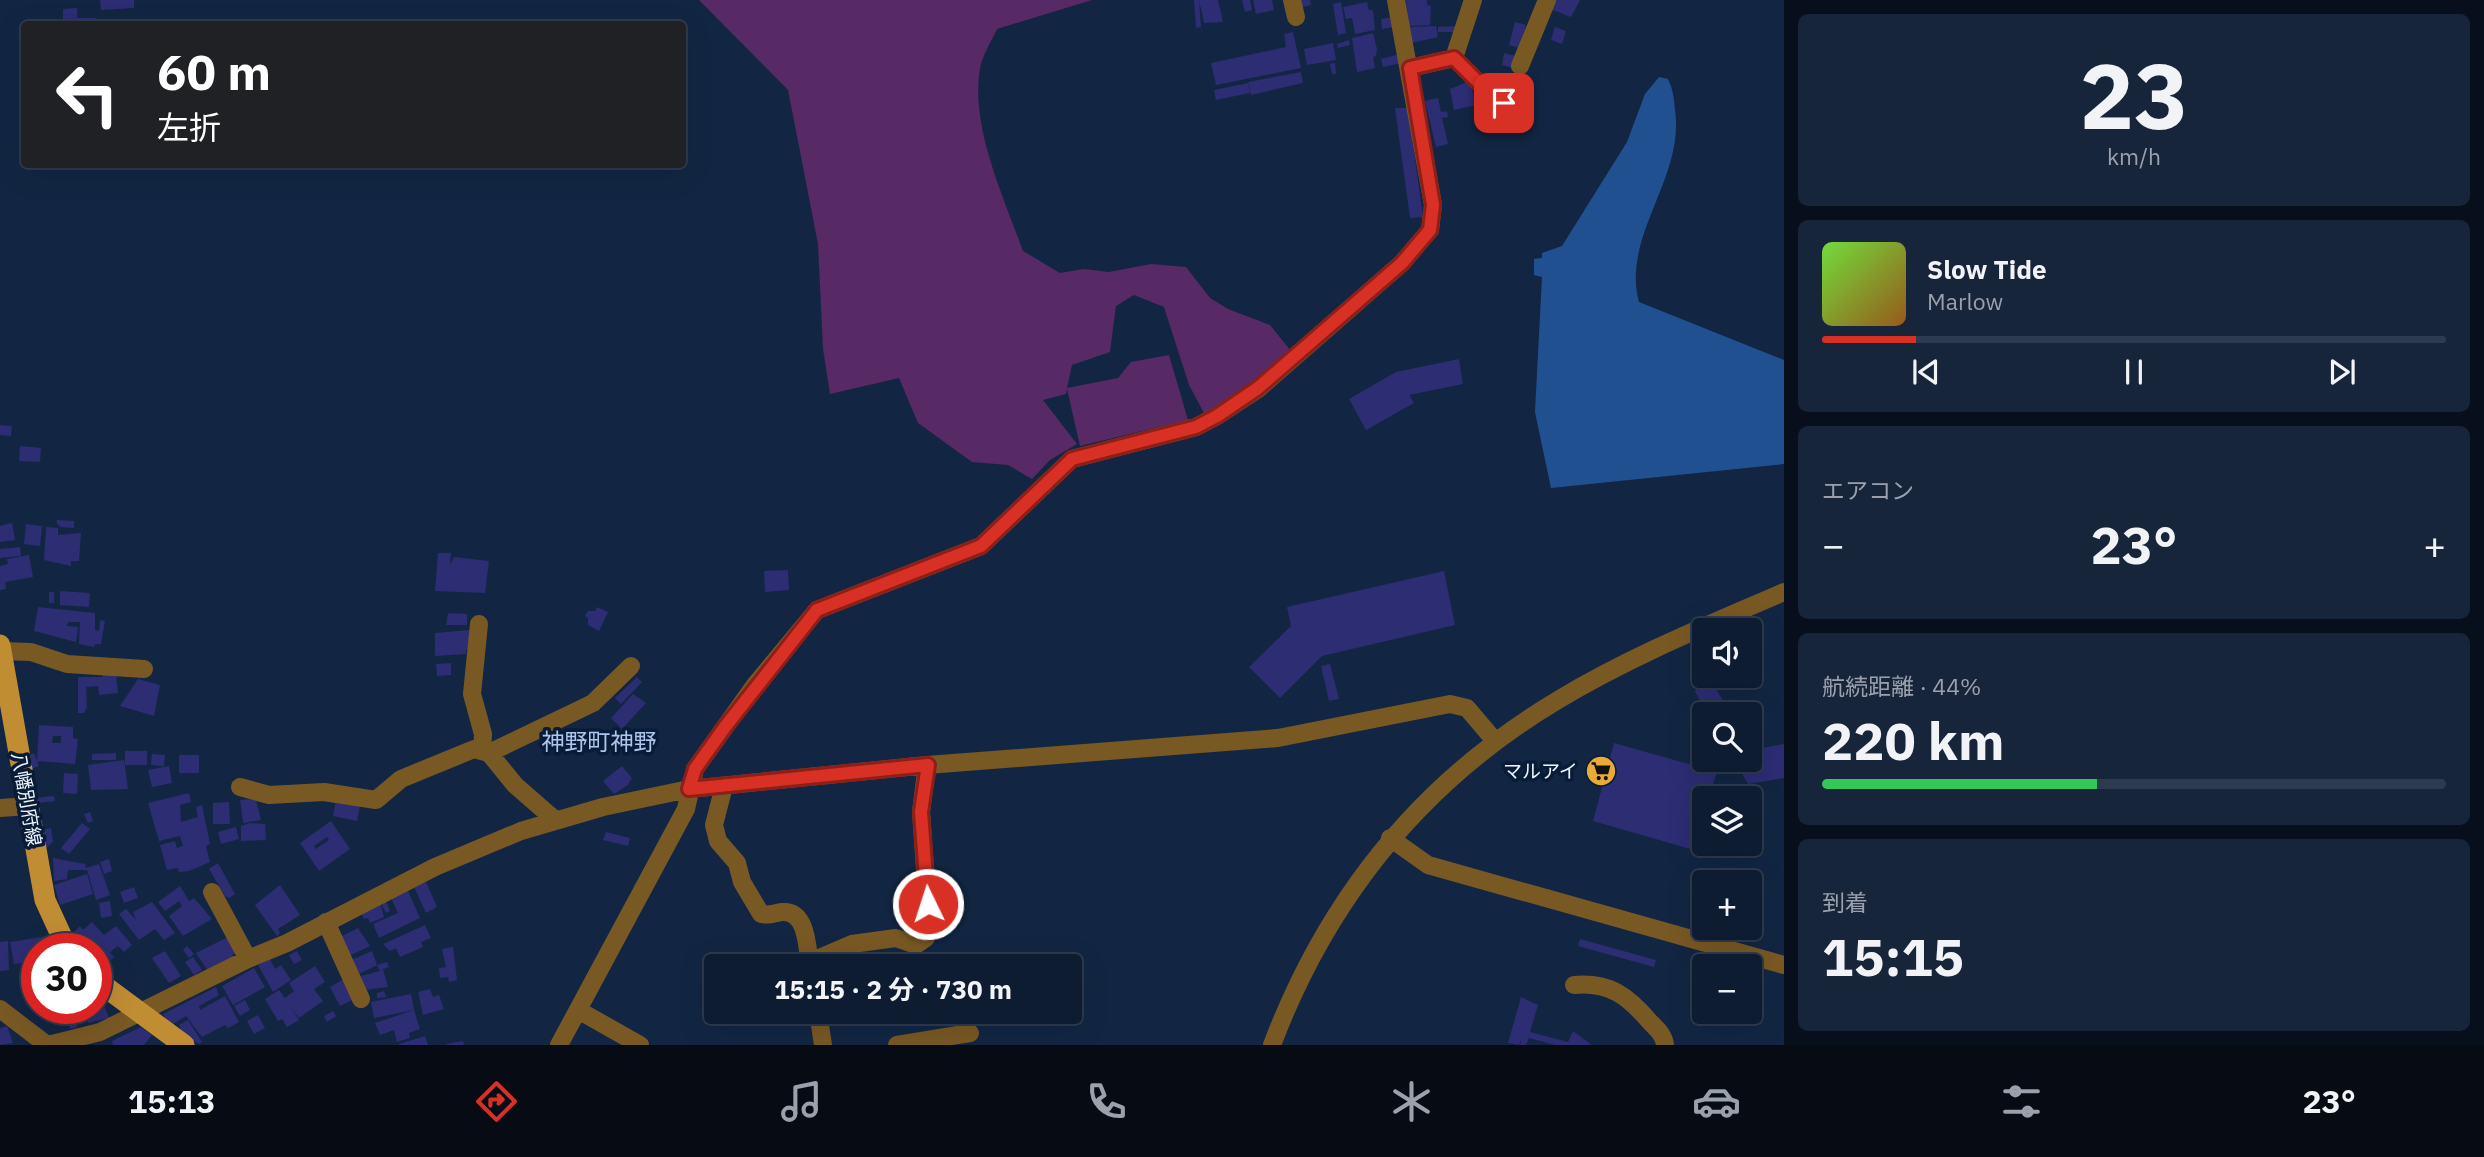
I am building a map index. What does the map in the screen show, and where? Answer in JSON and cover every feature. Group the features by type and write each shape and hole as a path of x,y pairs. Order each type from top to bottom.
{"main road":[{"name":"八幡別府線","path":"0,645 45,900 60,933"},
{"path":"112,992 184,1045"}],"street":[{"path":"559,1045 686,809 695,769 763,675 817,610 981,546 1072,459 1196,427 1217,416 1258,388 1402,263 1430,230 1433,205 1396,0"},
{"path":"1454,58 1473,0"},
{"path":"1520,66 1548,0"},
{"path":"1410,68 1454,58"},
{"path":"1454,58 1487,91 1504,103"},
{"path":"1272,1045 1319,941 1341,904 1390,838 1437,789 1495,741 1558,699 1623,665 1784,592"},
{"path":"479,624 472,694 485,752"},
{"path":"1,651 32,652 67,664 144,669"},
{"path":"485,752 593,702 631,666"},
{"path":"0,1009 47,1045 100,1032 248,959 288,943 435,867 554,819 689,789 928,765 1278,738 1450,704 1467,708 1495,741"},
{"path":"240,787 269,795 324,792 376,800 401,779 450,756 474,749 485,752 515,785 554,819"},
{"path":"831,954 852,944 896,938 916,945 926,939 929,927 921,812 928,765"},
{"path":"724,786 714,825 718,841 737,863 742,882 761,914 770,916 782,912 793,914 800,920 808,954"},
{"path":"0,808 29,806"},
{"path":"1390,838 1428,865 1784,965"},
{"path":"212,892 248,959"},
{"path":"326,922 361,999"},
{"path":"1574,985 1595,984 1621,992 1661,1034 1665,1045"},
{"path":"578,1010 640,1045"},
{"path":"820,1024 824,1045"},
{"path":"897,1045 947,1041 970,1033"}],"shaded area":[{"path":"699,0 1092,0 997,29 981,64 978,91 984,138 1023,251 1060,273 1084,269 1109,272 1151,264 1186,267 1210,298 1228,309 1270,325 1291,351 1266,373 1205,415 1189,385 1164,307 1134,295 1116,306 1110,352 1072,365 1067,388 1118,378 1131,362 1169,355 1188,420 1080,446 1067,389 1066,394 1043,400 1077,444 1050,460 1032,479 1008,465 972,462 918,423 899,378 830,394 823,349 818,244 788,90"}],"water":[{"path":"1659,77 1668,79 1672,90 1676,135 1671,159 1638,254 1636,278 1639,302 1784,360 1784,464 1551,488 1535,412 1542,277 1534,275 1534,259 1542,258 1542,253 1562,246 1627,142 1645,94"}],"building":[{"path":"100,0 134,0 134,8 101,10"},
{"path":"1194,0 1199,0 1201,27 1196,28"},
{"path":"1199,0 1218,0 1223,22 1204,23"},
{"path":"1242,0 1250,0 1252,10 1245,12"},
{"path":"1253,0 1272,0 1274,10 1256,14"},
{"path":"1297,0 1310,0 1311,5 1298,8"},
{"path":"1406,0 1427,0 1427,5 1431,6 1430,25 1409,26"},
{"path":"1553,0 1580,0 1571,17 1550,9"},
{"path":"1341,2 1346,33 1338,35 1333,4"},
{"path":"1367,2 1369,10 1373,10 1375,30 1355,34 1352,18 1346,19 1343,7"},
{"path":"77,8 77,18 96,18 96,21 63,21 63,9"},
{"path":"1393,17 1394,27 1382,29 1381,19"},
{"path":"1515,22 1526,25 1520,48 1509,45"},
{"path":"1436,26 1438,37 1412,43 1408,27"},
{"path":"1456,26 1456,32 1438,32 1438,27"},
{"path":"1555,27 1566,31 1562,44 1551,40"},
{"path":"1293,32 1301,68 1216,85 1211,63 1286,47 1284,34"},
{"path":"1373,33 1377,49 1376,56 1373,57 1375,68 1357,72 1352,38"},
{"path":"1349,40 1350,45 1338,48 1337,44"},
{"path":"1333,43 1336,60 1307,65 1304,49"},
{"path":"1504,53 1516,56 1513,68 1502,65"},
{"path":"1400,54 1402,63 1383,67 1381,59"},
{"path":"1335,63 1336,74 1332,74 1330,64"},
{"path":"1301,72 1303,83 1251,95 1248,82"},
{"path":"1470,81 1476,105 1454,110 1450,89"},
{"path":"1248,83 1250,93 1216,100 1214,90"},
{"path":"1483,96 1498,102 1491,119 1475,113"},
{"path":"1438,98 1441,112 1447,111 1448,117 1442,118 1448,144 1436,147 1425,101"},
{"path":"1395,108 1408,108 1423,217 1410,218"},
{"path":"1459,359 1463,384 1409,395 1414,403 1366,430 1349,399 1396,372"},
{"path":"0,425 12,426 11,436 0,435"},
{"path":"20,446 41,448 40,462 19,461"},
{"path":"57,520 74,521 74,528 61,527"},
{"path":"12,523 15,540 0,542 0,526"},
{"path":"26,524 42,526 40,546 24,544"},
{"path":"46,527 58,528 58,535 81,533 79,561 71,561 71,566 44,560"},
{"path":"20,547 21,556 0,558 0,549"},
{"path":"438,553 451,553 450,565 454,557 489,561 485,593 435,591"},
{"path":"29,555 33,577 5,582 6,589 0,590 0,566 8,564 7,559"},
{"path":"788,570 789,590 765,592 764,571"},
{"path":"1444,571 1455,625 1322,656 1280,698 1249,667 1291,626 1287,607"},
{"path":"60,591 90,593 89,607 60,605"},
{"path":"49,592 54,592 54,603 49,603"},
{"path":"38,607 95,613 95,630 99,631 100,620 105,621 101,644 95,644 94,647 79,644 80,622 68,622 67,626 78,627 76,642 34,631"},
{"path":"597,607 608,612 599,631 588,625 588,618 585,616 588,611 595,611"},
{"path":"448,613 467,614 467,625 446,625"},
{"path":"469,630 471,650 466,650 466,654 435,656 435,633"},
{"path":"451,663 451,675 437,676 436,664"},
{"path":"1330,664 1339,699 1329,701 1321,666"},
{"path":"103,674 116,674 118,693 99,695 98,686 86,687 87,707 84,713 78,713 78,677 103,677"},
{"path":"637,677 642,682 621,704 615,698"},
{"path":"138,679 160,685 154,716 120,706"},
{"path":"1696,688 1716,688 1724,702 1701,702 1695,692"},
{"path":"633,694 646,703 622,729 611,718"},
{"path":"39,725 73,727 73,738 78,739 75,764 37,761","holes":["53,736 61,736 61,743 52,743"]},
{"path":"1614,743 1692,765 1692,772 1717,772 1713,786 1692,786 1692,849 1593,821"},
{"path":"1784,744 1784,778 1748,784 1741,772 1762,772 1762,748"},
{"path":"125,751 147,751 147,765 125,765"},
{"path":"34,753 39,766 31,769 26,756"},
{"path":"116,753 116,760 92,760 92,754"},
{"path":"152,754 165,755 164,766 151,765"},
{"path":"179,755 199,755 199,773 179,773"},
{"path":"124,760 128,789 91,790 88,765"},
{"path":"169,766 172,783 152,787 148,770"},
{"path":"622,766 632,778 628,785 614,794 603,781"},
{"path":"64,773 78,774 77,794 63,793"},
{"path":"189,793 191,802 180,805 181,822 198,817 196,807 202,805 210,844 206,846 210,862 189,871 179,872 178,868 167,870 160,845 175,841 177,848 183,846 180,836 159,841 148,803"},
{"path":"54,796 55,801 37,803 36,798"},
{"path":"240,800 256,800 261,820 243,823"},
{"path":"336,800 360,805 357,821 333,816"},
{"path":"229,802 230,824 213,824 213,803"},
{"path":"90,812 93,821 88,823 84,814"},
{"path":"331,821 350,849 319,871 300,843","holes":["327,837 329,840 316,849 314,846"]},
{"path":"82,823 90,829 69,854 61,848"},
{"path":"250,823 265,824 266,840 241,841 241,826"},
{"path":"236,827 239,839 221,844 218,832"},
{"path":"51,828 53,842 45,849 42,830"},
{"path":"606,832 630,838 628,846 603,840"},
{"path":"53,858 85,864 86,868 99,864 110,895 96,900 87,870 68,870 67,879 54,881"},
{"path":"109,859 112,871 104,874 100,862"},
{"path":"218,863 235,894 229,898 225,896 209,869"},
{"path":"87,874 93,894 60,905 54,885"},
{"path":"426,882 437,907 426,913 414,887"},
{"path":"280,885 300,915 278,929 280,933 277,936 255,905"},
{"path":"180,886 189,901 194,898 212,919 183,936 169,916 182,906 179,901 165,911 158,902"},
{"path":"134,887 138,898 124,903 120,892"},
{"path":"408,891 420,918 379,938 373,924 398,913 391,898"},
{"path":"110,901 112,916 101,918 99,903"},
{"path":"386,901 390,911 386,913 381,903"},
{"path":"152,902 175,933 164,940 155,929 139,940 119,914 126,909 136,920 133,912"},
{"path":"380,903 384,917 370,923 368,918 364,919 360,911"},
{"path":"92,922 102,933 73,933 80,926 83,930"},
{"path":"425,925 431,938 421,942 423,947 400,957 396,948 390,951 383,944"},
{"path":"116,926 132,945 124,952 118,946 112,950 112,933 107,933"},
{"path":"358,928 370,946 349,956 340,937"},
{"path":"228,937 237,952 232,955 234,959 208,971 196,953"},
{"path":"1580,939 1656,960 1654,967 1578,946"},
{"path":"21,940 21,963 14,964 10,942"},
{"path":"8,941 9,970 0,971 0,942"},
{"path":"187,946 194,954 189,958 183,950"},
{"path":"453,947 457,980 449,982 448,977 440,978 439,968 446,967 442,949"},
{"path":"165,951 181,976 169,983 152,958"},
{"path":"297,951 302,960 294,964 289,955"},
{"path":"372,951 377,965 357,975 351,960"},
{"path":"193,957 202,970 194,975 185,962"},
{"path":"270,959 275,969 281,965 291,980 273,992 258,965"},
{"path":"387,962 389,967 383,969 388,987 365,990 361,976 380,971 377,965"},
{"path":"315,966 325,982 314,989 323,1001 299,1018 291,1008 299,1020 287,1027 282,1019 278,1021 265,999 279,990 285,998 294,991 289,983"},
{"path":"254,968 265,987 233,1005 222,986"},
{"path":"344,979 354,999 340,1006 330,987"},
{"path":"216,987 219,995 199,1006 200,1010 225,996 239,1022 228,1028 225,1025 202,1037 186,1016 170,1026 163,1014"},
{"path":"430,989 433,997 439,995 444,1009 423,1015 418,992"},
{"path":"384,991 386,997 377,998 377,993"},
{"path":"411,994 414,1010 374,1018 371,1002"},
{"path":"1521,997 1538,1005 1530,1032 1568,1042 1573,1031 1592,1045 1555,1045 1529,1038 1526,1045 1520,1045 1522,1037 1519,1045 1508,1043"},
{"path":"245,1000 250,1010 240,1016 234,1006"},
{"path":"414,1010 420,1029 409,1033 410,1038 397,1042 394,1030 380,1035 375,1023"},
{"path":"333,1011 336,1016 327,1022 324,1016"},
{"path":"258,1015 265,1028 254,1034 247,1021"},
{"path":"188,1020 202,1042 199,1044 182,1033 179,1025"},
{"path":"7,1026 13,1043 0,1045 0,1028"},
{"path":"141,1027 152,1035 144,1045 113,1045 112,1041"},
{"path":"425,1036 428,1045 399,1045 399,1044"},
{"path":"463,1041 464,1045 447,1045 447,1044"}],"place":[{"name":"マルアイ","path":"1601,771"}],"district":[{"name":"神野町神野","path":"599,741"}],"route":[{"path":"928,904 921,812 928,765 689,789 695,769 755,685 817,610 981,546 1061,466 1072,459 1196,427 1217,416 1258,388 1402,263 1430,230 1433,205 1410,68 1454,58 1487,91 1504,103"}]}
